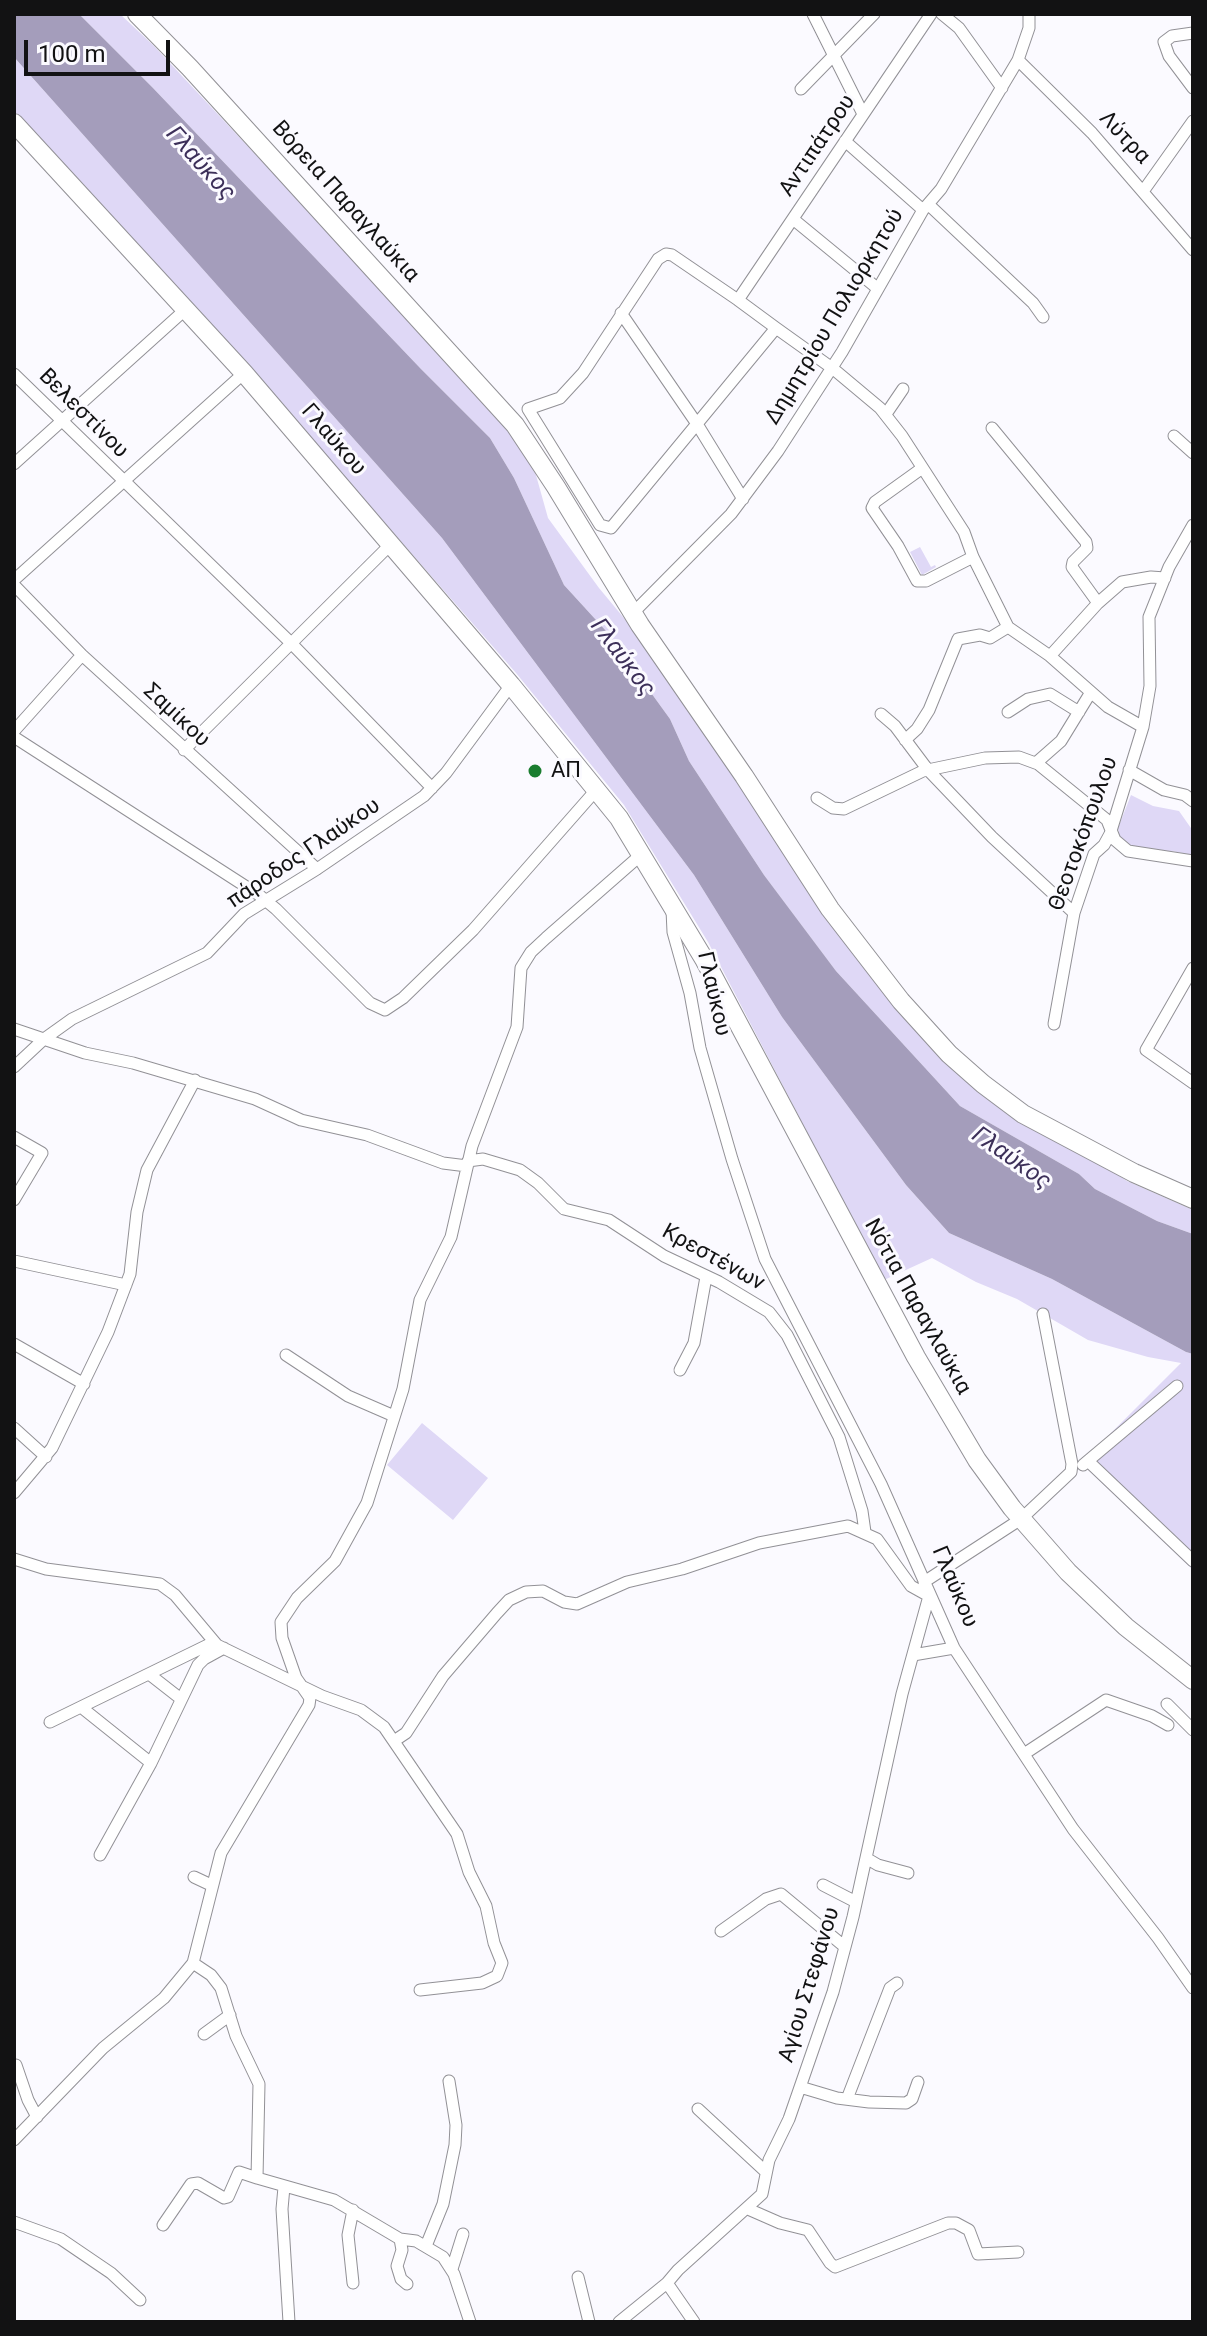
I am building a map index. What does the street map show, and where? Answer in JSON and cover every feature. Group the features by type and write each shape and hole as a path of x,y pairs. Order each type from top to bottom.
{"main road":[{"name":"Βόρεια Παραγλαύκια","path":"137,14 190,68 515,425 632,614 736,763 830,909 901,1001 949,1054 1023,1114 1134,1173 1193,1199"},
{"name":"Γλαύκου","path":"14,123 244,373 511,685 597,789 643,853 671,902"},
{"name":"Νότια Παραγλαύκια","path":"671,902 916,1357 977,1460 1021,1519 1090,1594 1193,1680"}],"street":[{"path":"813,14 863,114"},
{"path":"801,89 874,14"},
{"name":"Αντιπάτρου","path":"738,300 931,14"},
{"path":"942,14 959,28 1002,88"},
{"name":"Δημητρίου Πολιορκητού","path":"632,614 743,499 832,368 877,288 947,180 1018,60 1029,28 1029,14"},
{"path":"1193,33 1172,36 1164,42 1169,56 1193,88"},
{"name":"Λύτρα","path":"1018,60 1050,89 1144,190 1193,250"},
{"path":"1144,190 1193,121"},
{"path":"845,141 1033,303 1043,317"},
{"path":"793,219 877,288"},
{"path":"776,328 611,528 600,525 528,409 560,398 583,373 658,259 666,254 672,255 738,300 832,368 886,414 964,532 1008,627 1050,656 1119,715 1143,727"},
{"path":"14,464 186,309"},
{"path":"621,313 697,424 743,499"},
{"path":"14,583 244,373"},
{"name":"Βελεστίνου","path":"14,374 291,643 432,788"},
{"path":"886,414 903,389"},
{"path":"992,428 1086,542 1087,548 1072,567 1098,603"},
{"path":"1174,436 1193,453"},
{"path":"921,469 875,502 872,508 917,581 926,581 973,557"},
{"name":"Θεοτοκόπουλου","path":"1054,1024 1074,913 1094,854 1104,845 1112,828 1143,727 1150,686 1149,617 1193,525"},
{"path":"184,750 391,544"},
{"path":"1050,656 1098,603 1125,581 1165,578"},
{"name":"Σαμίκου","path":"14,583 82,655 317,869"},
{"path":"905,740 917,729 929,710 958,639 980,635 990,638 1008,627"},
{"path":"82,655 14,736 267,901 370,1003 385,1010 403,998 473,930 597,789"},
{"name":"πάροδος Γλαύκου","path":"14,1067 44,1039 76,1017 207,953 244,914 417,801 432,788 511,685"},
{"path":"1036,763 1061,741 1091,692"},
{"path":"1008,712 1028,699 1050,694 1079,712"},
{"path":"881,714 895,726 928,770 992,837 1074,913"},
{"path":"817,798 833,808 848,808 928,770 996,757 1019,757 1036,763 1105,818 1116,842 1128,851 1193,861"},
{"path":"1129,770 1164,790 1185,795 1193,801"},
{"path":"14,2140 103,2048 164,1998 193,1963 223,1848 307,1711 311,1699 293,1672 281,1635 281,1622 297,1598 332,1566 367,1503 409,1365 420,1300 451,1237 468,1164 517,1027 519,975 524,963 546,938 643,853"},
{"name":"Γλαύκου","path":"671,902 673,932 690,993 700,1048 758,1243 881,1484 954,1648 1073,1829 1193,1988"},
{"path":"1193,968 1146,1050 1193,1083"},
{"name":"Κρεστένων","path":"14,1029 85,1053 195,1080 265,1103 301,1120 348,1130 443,1163 468,1164 483,1159 520,1170 564,1209 609,1220 664,1256 769,1312 787,1335 839,1437 862,1511 865,1532"},
{"path":"14,1493 46,1457 84,1384 126,1285 147,1170 195,1080"},
{"path":"14,1137 42,1153 14,1200"},
{"path":"14,1261 126,1285"},
{"path":"680,1370 694,1343 706,1277"},
{"path":"1043,1314 1072,1470"},
{"path":"14,1344 84,1384"},
{"path":"286,1355 348,1396 394,1416"},
{"path":"924,1582 1021,1519 1072,1470 1088,1461 1177,1386"},
{"path":"14,1428 46,1457"},
{"path":"1088,1461 1193,1561"},
{"path":"394,1741 407,1732 443,1676 497,1613 509,1600 521,1594 543,1591 564,1602 577,1604 627,1582 682,1569 759,1543 848,1526 877,1539 915,1590 929,1596"},
{"path":"14,1559 46,1569 160,1584 175,1595 219,1645 303,1687 366,1712 381,1724 457,1834 469,1872 482,1894 502,1963 497,1976 482,1983 420,1990"},
{"name":"Αγίου Στεφάνου","path":"619,2322 667,2283 762,2194 766,2172 827,2012 856,1902 902,1694 929,1596"},
{"path":"50,1722 149,1674 219,1645"},
{"path":"100,1855 151,1763 199,1663 219,1645"},
{"path":"913,1655 954,1648"},
{"path":"149,1674 181,1699"},
{"path":"1024,1754 1106,1700 1168,1725"},
{"path":"1167,1704 1193,1730"},
{"path":"81,1707 151,1763"},
{"path":"866,1858 878,1865 908,1873"},
{"path":"194,1877 211,1885"},
{"path":"823,1885 856,1902"},
{"path":"721,1931 773,1895 781,1894 845,1947"},
{"path":"193,1963 204,1968 218,1983 261,2091 257,2178"},
{"path":"847,2099 890,1988 897,1983"},
{"path":"204,2034 230,2015"},
{"path":"16,2065 37,2117"},
{"path":"426,2246 443,2204 455,2145 456,2125 449,2081"},
{"path":"800,2087 837,2098 906,2103 912,2099 918,2082"},
{"path":"698,2109 766,2172"},
{"path":"163,2225 191,2184 198,2183 226,2198 239,2172 329,2198 400,2239 426,2246 443,2257 452,2269 470,2322"},
{"path":"284,2187 282,2209 289,2322"},
{"path":"748,2209 760,2216 809,2231 835,2267 948,2223 956,2223 969,2230 978,2254 1018,2252"},
{"path":"353,2210 348,2235 353,2283"},
{"path":"14,2222 53,2235 68,2244 111,2273 140,2300"},
{"path":"452,2269 463,2234"},
{"path":"400,2239 402,2250 397,2266 401,2279 407,2284"},
{"path":"578,2277 589,2322"},
{"path":"667,2283 694,2322"}],"shaded area":[{"path":"79,14 120,14 154,46 500,416 534,468 548,518 599,588 653,653 738,777 966,1071 1127,1181 1193,1210 1193,1234 1157,1221 1095,1189 1079,1174 960,1106 836,971 764,875 689,761 670,719 607,632 564,585 514,478 490,438"},
{"path":"14,57 442,538 694,875 782,1017 906,1185 949,1233 1052,1279 1193,1354 1193,1570 1081,1463 1181,1363 1088,1340 1017,1299 976,1282 932,1258 884,1280 708,942 624,805 516,673 201,313 14,111"},
{"path":"920,547 931,567 936,567 922,575 910,552"},
{"path":"1131,795 1153,806 1179,811 1193,831 1193,855 1131,847 1120,839 1118,828"},
{"path":"422,1423 488,1478 453,1520 387,1465"}],"water":[{"name":"Γλαύκος","path":"14,14 79,14 490,438 514,478 564,585 607,632 670,719 689,761 764,875 836,971 960,1106 1079,1174 1095,1189 1157,1221 1193,1234 1193,1354 1052,1279 949,1233 906,1185 782,1017 694,875 442,538 14,57"}],"place":[{"name":"ΑΠ","path":"535,771"}]}
